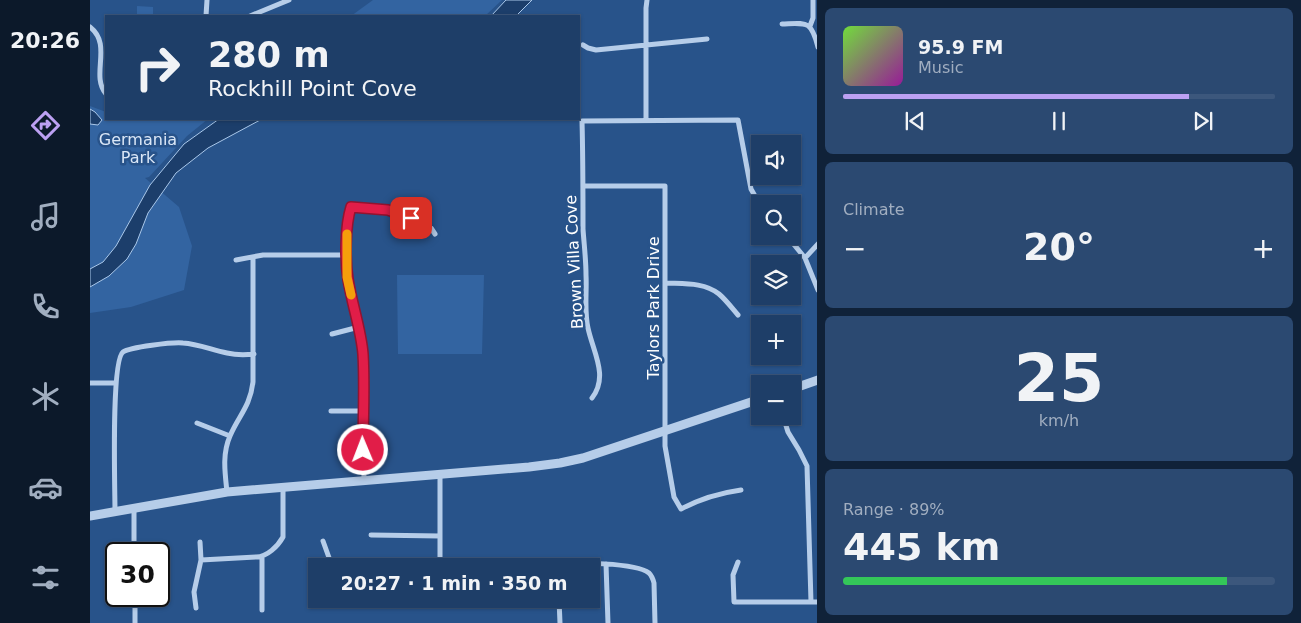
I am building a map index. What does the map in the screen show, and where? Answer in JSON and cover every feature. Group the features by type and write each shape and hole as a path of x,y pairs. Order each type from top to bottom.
{"street":[{"path":"206,15 207,0"},
{"path":"252,15 289,0"},
{"path":"647,0 646,120 738,120 751,189 754,195"},
{"path":"810,26 813,18 813,0"},
{"path":"782,24 805,24 810,26 815,35 817,46"},
{"path":"90,27 95,31 100,40 101,82 105,92"},
{"path":"583,44 588,48 596,50 707,39"},
{"name":"Brown Villa Cove","path":"592,398 598,390 600,381 596,353 588,329 587,319 583,230 582,121 646,120"},
{"name":"Taylors Park Drive","path":"583,186 665,186 665,446 674,497 680,509 704,498 741,490"},
{"path":"364,480 363,354 359,327 347,277 348,218 351,207 399,212 424,223 435,234"},
{"path":"805,258 817,244"},
{"path":"794,245 805,258 817,290"},
{"path":"236,260 263,255 346,255"},
{"path":"227,492 224,459 226,447 250,400 254,382 253,258"},
{"path":"665,283 697,285 710,288 718,293 738,315"},
{"path":"332,334 359,327"},
{"path":"115,511 115,383 118,360 122,352 153,345 181,342 233,354 254,354"},
{"path":"801,385 817,380"},
{"path":"90,383 115,383"},
{"path":"90,516 227,492 560,463 583,458 751,402"},
{"path":"331,411 363,411"},
{"path":"197,423 230,436"},
{"path":"786,425 788,432 807,466 811,602"},
{"path":"440,474 440,558"},
{"path":"201,560 262,557 279,543 283,537 283,487"},
{"path":"134,508 134,542"},
{"path":"371,535 440,536"},
{"path":"323,541 329,558"},
{"path":"196,608 194,592 201,560 200,542"},
{"path":"262,557 262,610"},
{"path":"738,562 733,575 734,602 817,602"},
{"path":"600,564 631,567 650,574 654,583 655,623"},
{"path":"606,564 608,623"},
{"path":"135,607 135,623"},
{"path":"559,608 560,623"}],"green space":[{"path":"373,0 502,0 486,15 352,15"},
{"path":"137,6 153,7 153,15 137,15"},
{"name":"Germania Park","path":"90,106 105,112 105,120 207,120 187,136 149,177 145,178 179,207 192,246 184,290 131,307 90,313"},
{"path":"397,275 484,275 482,354 398,354"}],"shaded area":[{"path":"506,0 532,0 517,15 492,15"},
{"path":"90,109 102,120 98,125 90,124"},
{"path":"218,120 260,120 208,148 176,173 148,213 136,244 127,259 109,276 90,287 90,269 103,262 116,246 150,185 184,144"}],"slow traffic":[{"path":"347,234 347,277 351,295"}],"route":[{"path":"363,450 363,354 359,327 347,277 348,218 351,207 399,212 411,218"}]}
